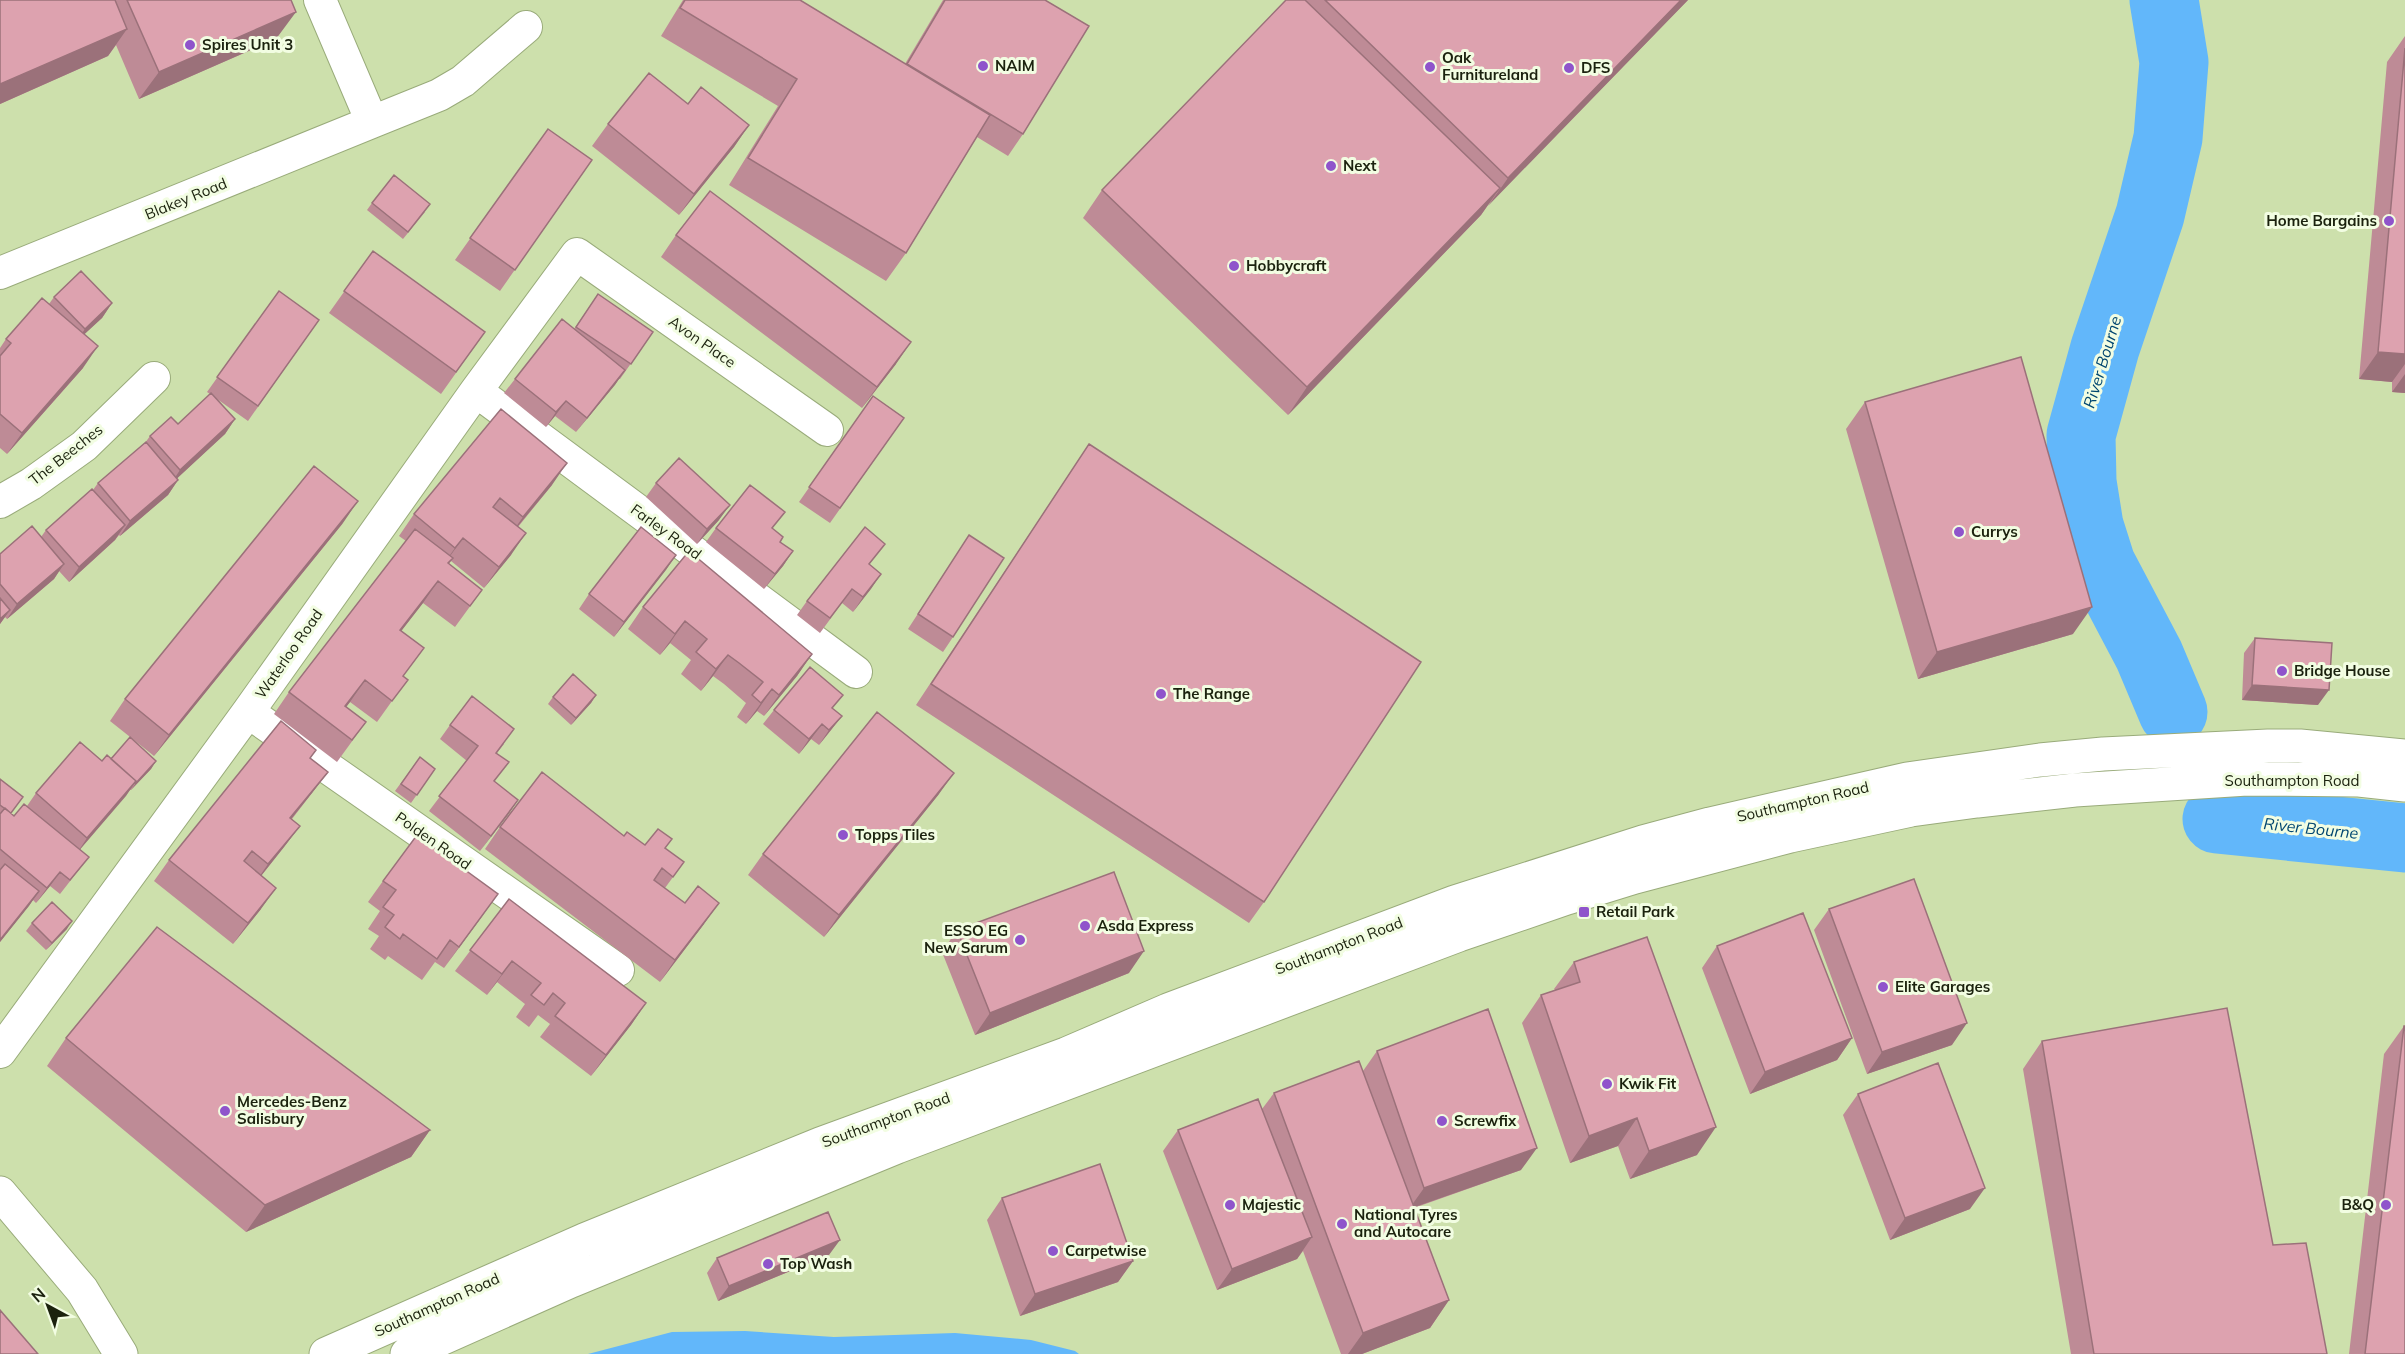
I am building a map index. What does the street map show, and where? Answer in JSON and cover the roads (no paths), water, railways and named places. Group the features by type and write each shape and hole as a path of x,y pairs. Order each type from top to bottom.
{"main road":[{"name":"Southampton Road","path":"326,1354 584,1240 820,1144 1066,1054 1168,1010 1455,902 1642,843 1710,824 1907,778 2040,760 2103,754 2268,746 2405,756"},
{"name":"Southampton Road","path":"406,1354 571,1281 897,1147 1459,935 1635,878 1790,836 1911,810 1988,800 2086,789 2247,779 2359,780 2405,785"},
{"path":"0,1193 82,1290 121,1354"}],"street":[{"path":"320,0 372,122"},
{"name":"Blakey Road","path":"0,273 439,95 463,81 526,27"},
{"name":"Waterloo Road","path":"0,1052 577,254"},
{"name":"Avon Place","path":"577,254 826,430"},
{"name":"The Beeches","path":"0,502 31,484 84,446 154,378"},
{"name":"Farley Road","path":"476,392 856,672"},
{"name":"Polden Road","path":"248,712 618,970"}],"water":[{"path":"745,1331 834,1337 955,1333 1031,1340 1079,1354 588,1354 672,1332"}],"waterway":[{"name":"River Bourne","path":"2164,0 2174,62 2168,138 2150,215 2105,348 2081,435 2082,482 2089,526 2101,564 2149,655 2173,712"},
{"name":"River Bourne","path":"2217,819 2405,838"}],"place":[{"name":"Spires Unit 3","path":"190,45"},
{"name":"NAIM","path":"983,66"},
{"name":"Oak Furnitureland","path":"1430,67"},
{"name":"DFS","path":"1569,68"},
{"name":"Next","path":"1331,166"},
{"name":"Home Bargains","path":"2389,221"},
{"name":"Hobbycraft","path":"1234,266"},
{"name":"Currys","path":"1959,532"},
{"name":"Bridge House","path":"2282,671"},
{"name":"The Range","path":"1161,694"},
{"name":"Topps Tiles","path":"843,835"},
{"name":"Retail Park","path":"1584,912"},
{"name":"Asda Express","path":"1085,926"},
{"name":"ESSO EG New Sarum","path":"1020,940"},
{"name":"Elite Garages","path":"1883,987"},
{"name":"Kwik Fit","path":"1607,1084"},
{"name":"Mercedes-Benz Salisbury","path":"225,1111"},
{"name":"Screwfix","path":"1442,1121"},
{"name":"Majestic","path":"1230,1205"},
{"name":"B&Q","path":"2386,1205"},
{"name":"National Tyres and Autocare","path":"1342,1224"},
{"name":"Carpetwise","path":"1053,1251"},
{"name":"Top Wash","path":"768,1264"}]}
